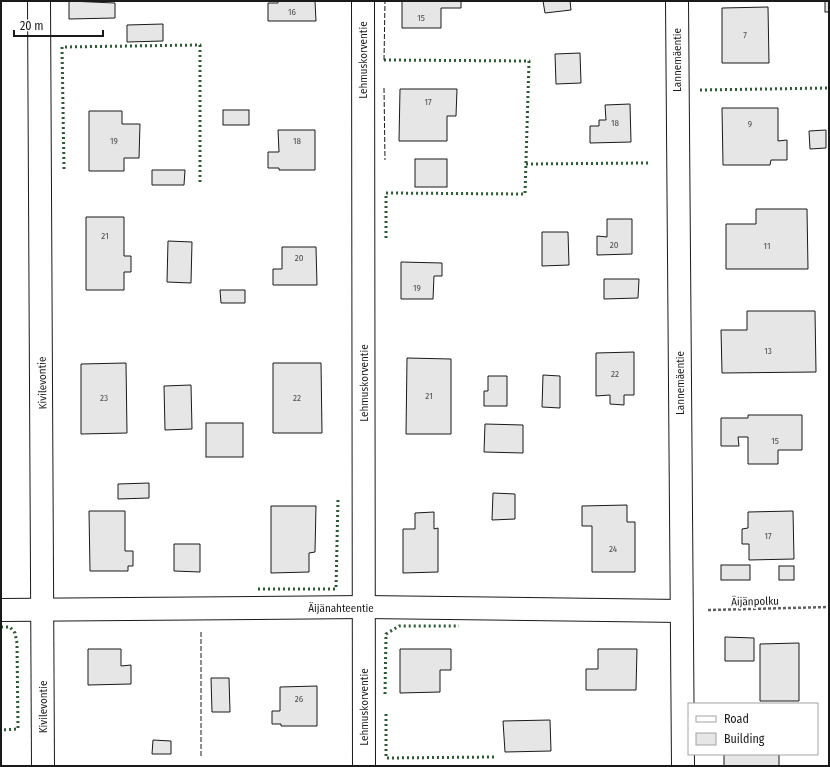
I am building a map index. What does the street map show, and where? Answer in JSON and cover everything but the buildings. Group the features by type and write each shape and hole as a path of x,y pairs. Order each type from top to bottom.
{"street":[{"name":"Kivilevontie","path":"39,1 43,766"},
{"name":"Lehmuskorventie","path":"363,1 364,766"},
{"name":"Lannemäentie","path":"677,1 683,766"},
{"name":"Äijänahteentie","path":"1,610 43,611 364,607 681,611"}],"path":[{"name":"Äijänpolku","path":"681,611 829,608"}],"hedge":[{"path":"64,169 62,47 200,45 200,182"},
{"path":"384,60 529,61 525,194 386,193 386,240"},
{"path":"700,90 829,88"},
{"path":"526,164 648,163"},
{"path":"258,589 336,589 338,498"},
{"path":"385,694 386,634 399,626 459,626"},
{"path":"1,627 10,627 15,633 17,643 18,729 1,730"},
{"path":"386,714 386,758 494,757"}],"fence":[{"path":"384,60 385,1"},
{"path":"384,88 385,160"},
{"path":"201,630 201,756"}]}
